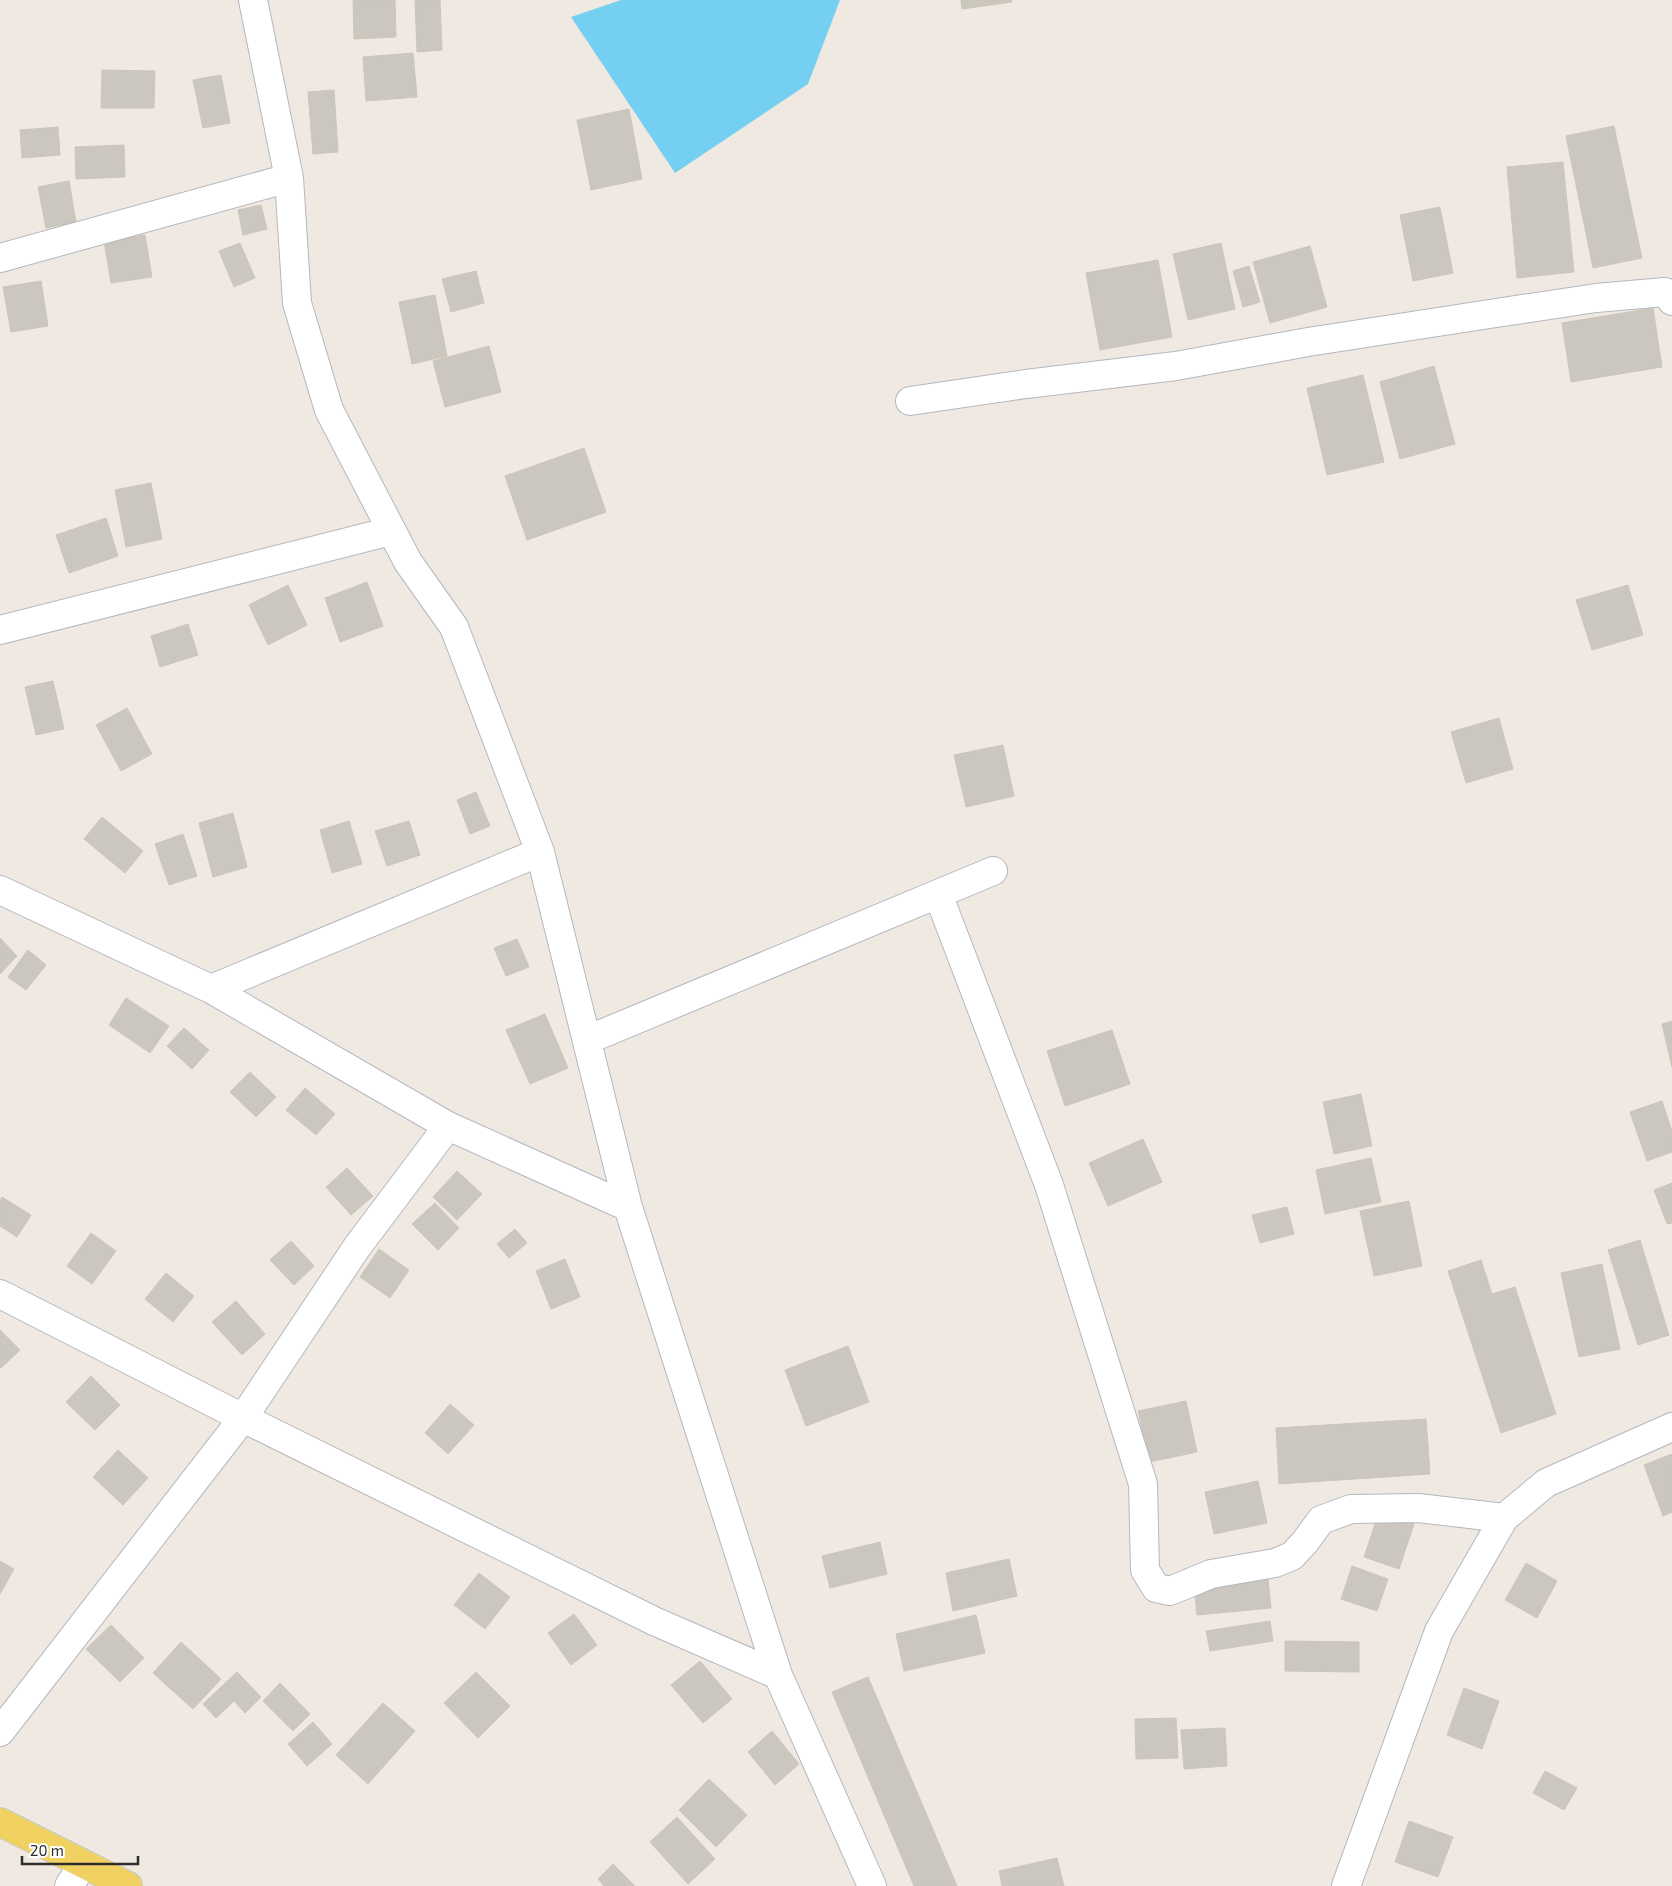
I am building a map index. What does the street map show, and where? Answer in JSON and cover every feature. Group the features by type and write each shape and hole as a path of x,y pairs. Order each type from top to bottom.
{"main road":[{"path":"0,1822 76,1875 128,1886"}],"street":[{"path":"253,0 289,178 297,304 329,410 408,562 454,627 540,852 628,1207 778,1675 872,1886"},
{"path":"0,258 289,178"},
{"path":"910,400 1176,366 1308,342 1596,298 1665,292 1672,301"},
{"path":"0,630 391,531"},
{"path":"211,988 540,852"},
{"path":"587,1040 993,871"},
{"path":"0,890 211,988 448,1126 628,1207"},
{"path":"938,894 1054,1204 1142,1484 1145,1570 1156,1588 1170,1591 1211,1574 1275,1563 1292,1556 1321,1520 1351,1509 1418,1508 1504,1518"},
{"path":"0,1732 243,1418 357,1247 448,1126"},
{"path":"0,1294 243,1418 646,1616 778,1675"},
{"path":"1346,1886 1439,1631 1504,1518 1546,1483 1672,1427"}],"water":[{"path":"621,0 840,0 808,84 675,173 571,17"}],"building":[{"path":"353,0 395,0 396,37 354,39"},
{"path":"415,0 440,0 442,50 417,52"},
{"path":"961,0 1012,0 1012,2 962,9"},
{"path":"413,53 417,97 366,101 363,57"},
{"path":"102,70 155,71 154,108 101,108"},
{"path":"221,75 230,123 203,128 193,80"},
{"path":"334,90 338,152 313,154 308,92"},
{"path":"629,109 642,179 591,190 577,120"},
{"path":"1614,126 1642,258 1593,268 1566,136"},
{"path":"58,127 60,155 22,158 20,130"},
{"path":"124,145 125,177 76,179 75,147"},
{"path":"1563,162 1574,272 1517,278 1507,167"},
{"path":"69,181 76,222 46,228 38,187"},
{"path":"261,205 267,229 243,235 238,210"},
{"path":"1440,207 1453,273 1413,281 1400,215"},
{"path":"145,235 152,277 111,283 104,241"},
{"path":"240,243 255,278 234,287 219,251"},
{"path":"1221,243 1235,309 1188,320 1173,254"},
{"path":"1310,246 1327,307 1270,323 1253,262"},
{"path":"1158,260 1172,337 1100,350 1086,273"},
{"path":"1249,266 1260,302 1243,307 1233,271"},
{"path":"476,271 484,303 451,312 442,279"},
{"path":"41,281 48,326 11,332 3,287"},
{"path":"435,295 447,356 412,364 399,302"},
{"path":"1653,308 1662,367 1571,382 1562,323"},
{"path":"489,346 501,392 445,407 433,361"},
{"path":"1434,366 1455,444 1400,459 1380,382"},
{"path":"1363,375 1384,462 1327,475 1307,388"},
{"path":"584,448 606,512 527,540 505,476"},
{"path":"151,483 162,539 126,547 115,490"},
{"path":"106,518 118,556 69,573 56,535"},
{"path":"367,582 383,626 340,642 325,598"},
{"path":"288,585 307,625 268,645 249,605"},
{"path":"1628,585 1643,635 1592,650 1576,600"},
{"path":"188,624 198,655 160,667 151,636"},
{"path":"53,681 64,729 36,735 25,687"},
{"path":"127,708 152,754 121,771 96,725"},
{"path":"1499,718 1513,769 1466,783 1451,732"},
{"path":"1003,745 1014,796 966,807 954,755"},
{"path":"476,792 490,826 470,834 457,800"},
{"path":"233,813 247,867 213,877 199,823"},
{"path":"102,817 143,851 125,873 84,839"},
{"path":"349,821 362,864 332,873 320,830"},
{"path":"409,821 420,855 387,866 375,831"},
{"path":"183,834 197,876 169,885 155,844"},
{"path":"0,938 17,956 0,974"},
{"path":"517,939 529,967 506,976 494,948"},
{"path":"28,950 46,965 26,990 8,977"},
{"path":"126,998 169,1026 150,1053 109,1025"},
{"path":"545,1014 568,1068 530,1084 506,1030"},
{"path":"1672,1021 1672,1067 1662,1024"},
{"path":"184,1028 209,1050 192,1069 167,1046"},
{"path":"1112,1030 1130,1084 1065,1106 1047,1051"},
{"path":"250,1072 276,1097 256,1117 230,1092"},
{"path":"305,1088 335,1114 316,1135 286,1110"},
{"path":"1361,1094 1372,1146 1334,1154 1323,1102"},
{"path":"1662,1101 1672,1131 1672,1152 1647,1161 1630,1112"},
{"path":"1143,1139 1162,1182 1108,1206 1089,1163"},
{"path":"1371,1158 1381,1202 1325,1214 1316,1170"},
{"path":"347,1168 373,1196 351,1215 326,1187"},
{"path":"457,1171 482,1194 457,1220 433,1197"},
{"path":"1672,1183 1672,1223 1667,1224 1654,1190"},
{"path":"2,1197 31,1215 17,1237 0,1226 0,1200"},
{"path":"1409,1201 1422,1266 1374,1276 1360,1211"},
{"path":"435,1203 459,1228 438,1250 412,1224"},
{"path":"1287,1207 1294,1234 1260,1243 1252,1215"},
{"path":"515,1229 527,1243 509,1258 497,1244"},
{"path":"91,1233 116,1251 92,1284 67,1266"},
{"path":"1640,1240 1669,1335 1638,1345 1608,1250"},
{"path":"291,1241 314,1266 294,1285 270,1260"},
{"path":"379,1249 409,1270 390,1298 360,1277"},
{"path":"565,1259 580,1297 551,1309 536,1271"},
{"path":"1481,1260 1492,1294 1515,1287 1556,1414 1501,1433 1448,1271"},
{"path":"1602,1264 1620,1349 1579,1357 1561,1273"},
{"path":"166,1273 194,1296 173,1322 145,1299"},
{"path":"236,1301 265,1334 242,1355 212,1322"},
{"path":"0,1330 20,1350 1,1368 0,1367"},
{"path":"848,1346 869,1402 806,1426 785,1370"},
{"path":"91,1376 120,1405 95,1430 66,1402"},
{"path":"1186,1401 1197,1452 1149,1462 1138,1411"},
{"path":"450,1404 474,1425 448,1454 425,1433"},
{"path":"1426,1419 1430,1474 1279,1484 1276,1428"},
{"path":"118,1450 148,1478 123,1505 93,1477"},
{"path":"1672,1454 1672,1512 1663,1516 1644,1465"},
{"path":"1258,1481 1267,1523 1214,1534 1205,1492"},
{"path":"1379,1512 1414,1524 1399,1569 1364,1557"},
{"path":"880,1542 887,1574 830,1588 822,1556"},
{"path":"1009,1559 1017,1596 953,1611 946,1573"},
{"path":"0,1561 14,1569 0,1594"},
{"path":"1526,1563 1557,1581 1537,1618 1505,1600"},
{"path":"1352,1566 1388,1579 1377,1611 1341,1599"},
{"path":"479,1573 510,1597 485,1629 454,1605"},
{"path":"1268,1579 1271,1608 1197,1615 1194,1586"},
{"path":"574,1614 597,1645 571,1665 548,1633"},
{"path":"976,1615 985,1653 904,1671 896,1634"},
{"path":"1270,1621 1273,1641 1210,1651 1206,1631"},
{"path":"111,1625 144,1658 120,1682 86,1649"},
{"path":"1285,1641 1359,1642 1359,1672 1285,1671"},
{"path":"181,1642 221,1679 193,1709 153,1673"},
{"path":"700,1661 732,1699 703,1723 671,1685"},
{"path":"237,1672 261,1697 245,1713 234,1701 216,1718 203,1704"},
{"path":"476,1672 510,1706 478,1738 444,1703"},
{"path":"868,1677 957,1886 914,1886 832,1692"},
{"path":"280,1683 310,1714 293,1731 263,1701"},
{"path":"1464,1688 1499,1701 1482,1749 1447,1735"},
{"path":"383,1703 415,1731 368,1784 336,1755"},
{"path":"1176,1718 1178,1758 1136,1759 1135,1719"},
{"path":"313,1722 332,1744 307,1766 288,1744"},
{"path":"1225,1728 1227,1766 1184,1769 1181,1730"},
{"path":"772,1731 799,1764 775,1785 748,1752"},
{"path":"1545,1771 1577,1788 1564,1810 1533,1793"},
{"path":"709,1779 747,1815 716,1847 679,1810"},
{"path":"677,1817 715,1859 688,1884 650,1842"},
{"path":"1409,1821 1453,1837 1438,1877 1395,1862"},
{"path":"1057,1858 1064,1886 1002,1886 999,1871"},
{"path":"613,1864 633,1886 604,1886 598,1879"}]}
